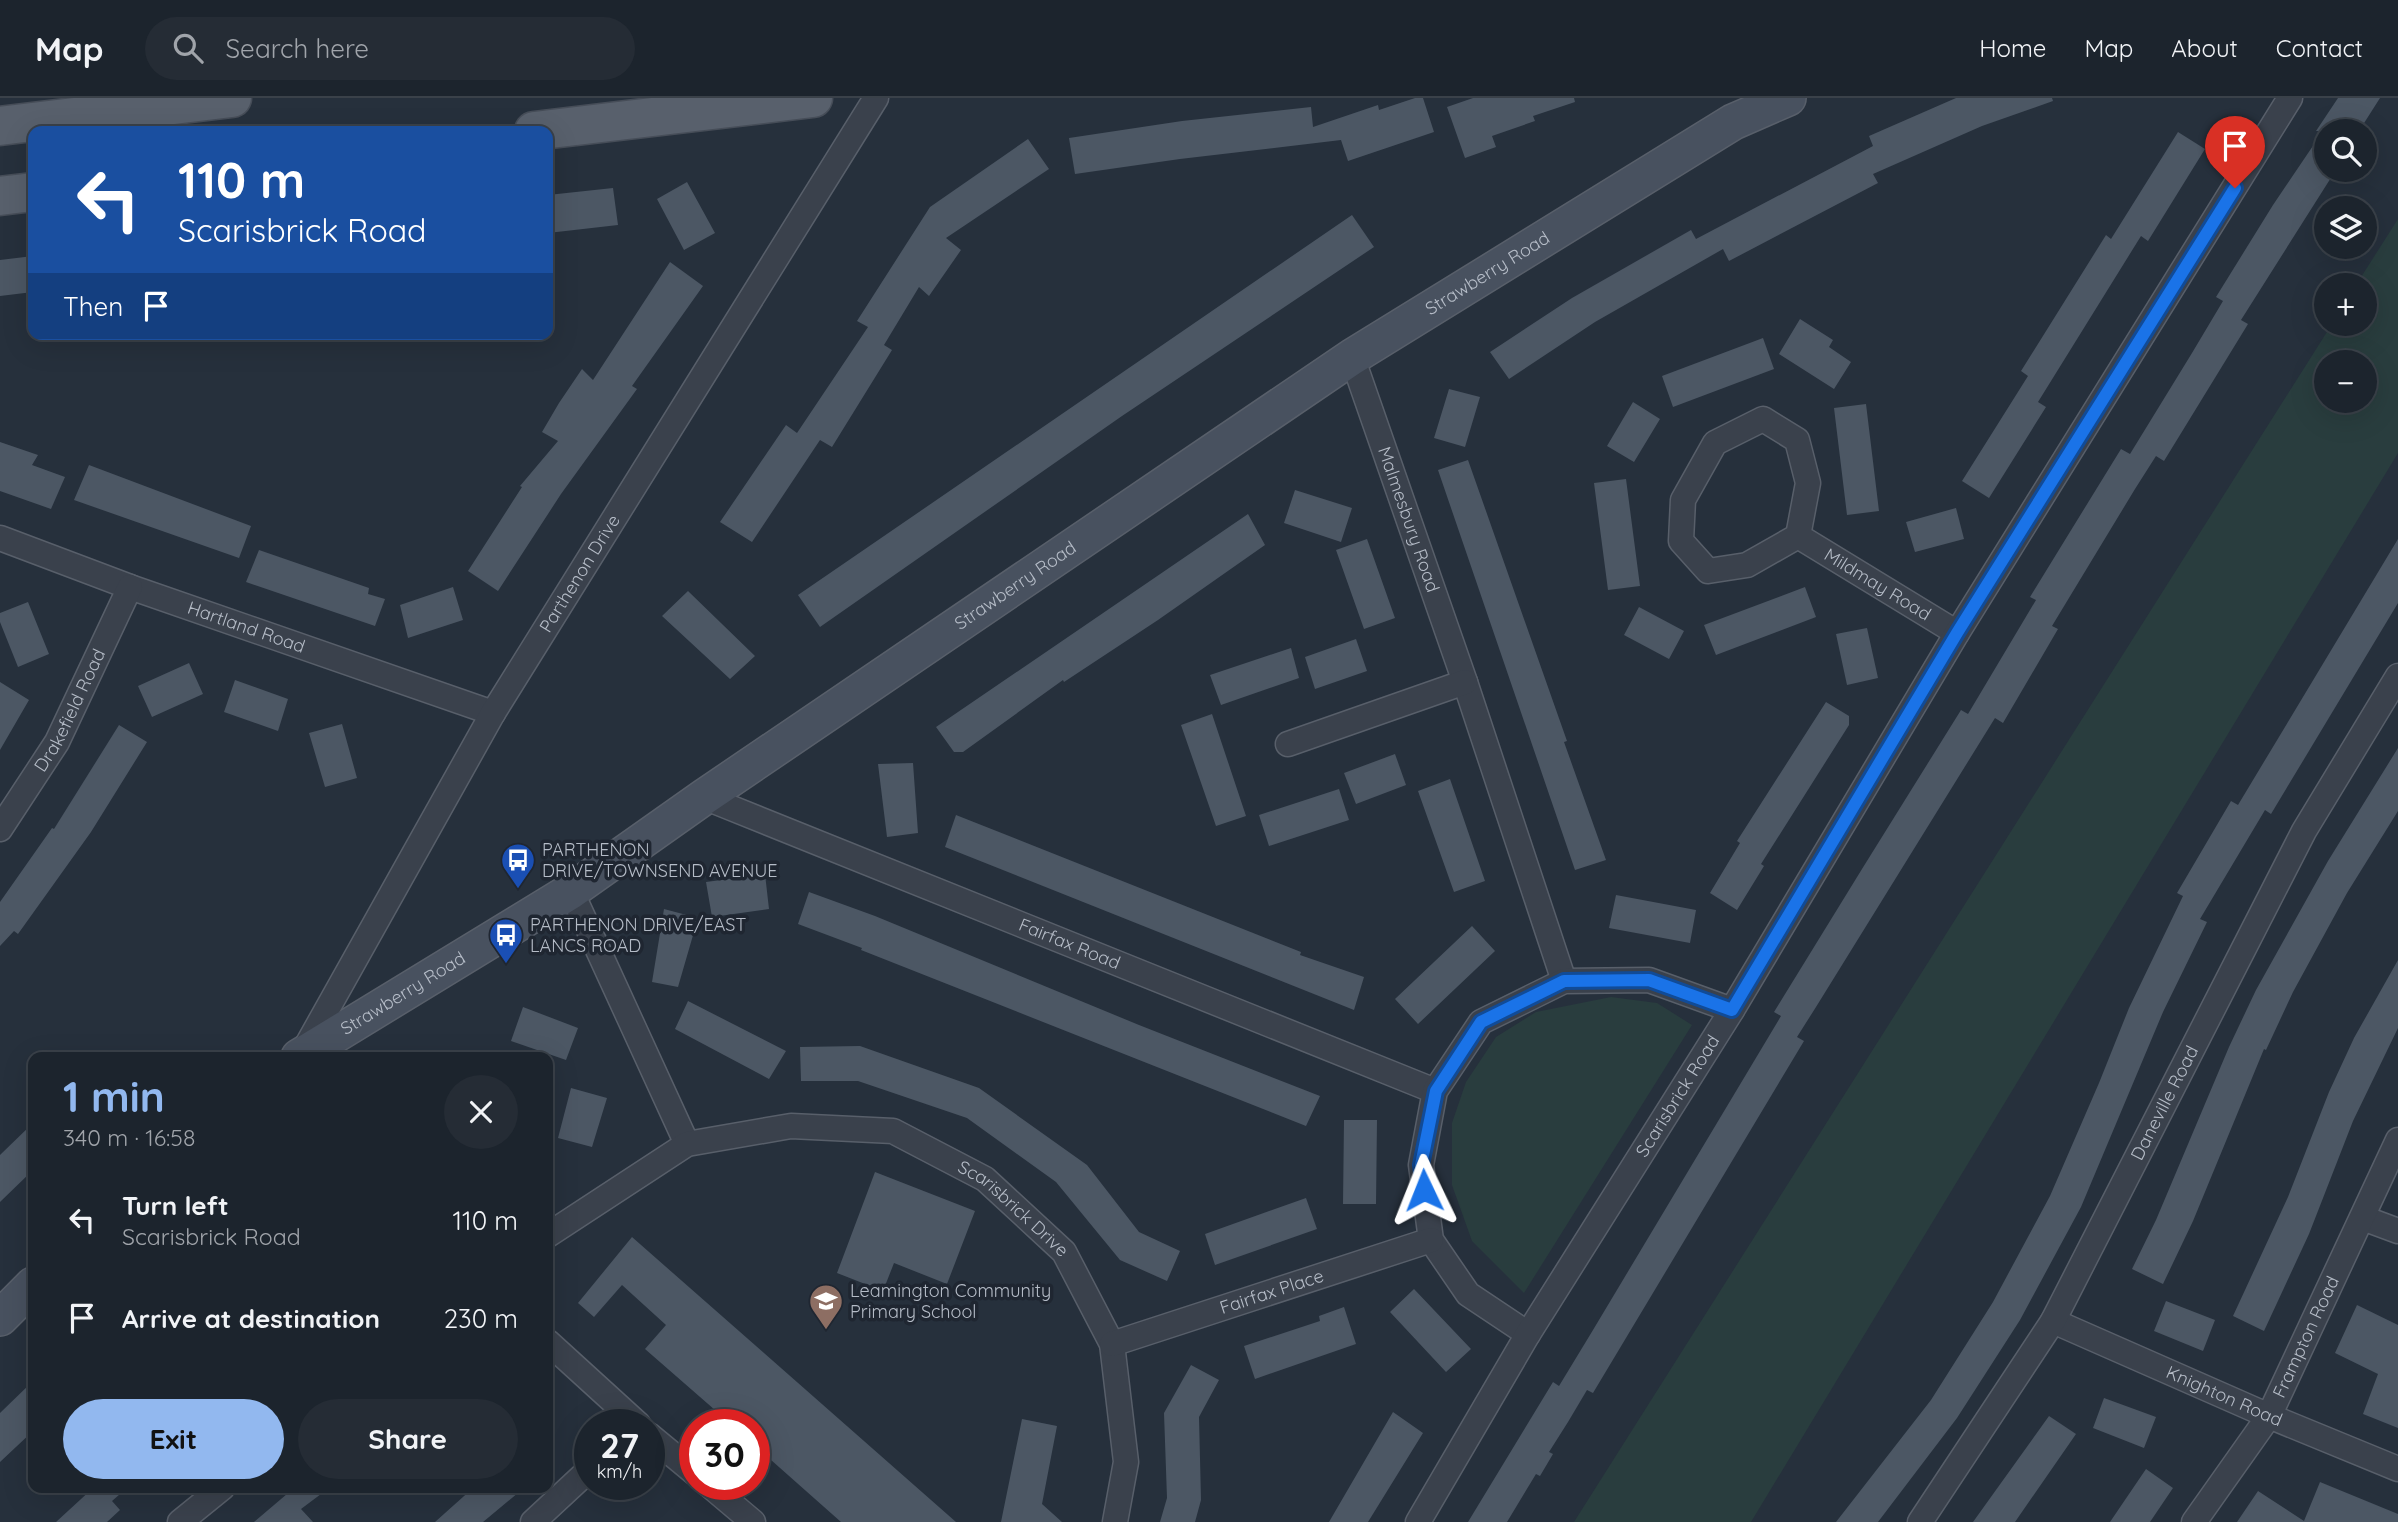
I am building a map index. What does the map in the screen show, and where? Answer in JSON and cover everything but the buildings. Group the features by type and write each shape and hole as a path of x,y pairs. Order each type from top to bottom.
{"main road":[{"path":"0,126 232,98"},
{"path":"553,129 813,98"},
{"name":"Strawberry Road","path":"308,1052 571,891 704,797 1352,357 1742,110 1788,98"},
{"path":"0,195 28,192"},
{"path":"0,1318 28,1290"}],"street":[{"name":"Parthenon Drive","path":"303,1052 493,713 876,98"},
{"name":"Scarisbrick Road","path":"1418,1522 1528,1334 1732,1010 1957,633 2290,98"},
{"name":"Malmesbury Road","path":"1352,357 1465,682 1564,981"},
{"path":"1763,419 1797,440 1808,483 1798,536 1748,565 1708,571 1681,541 1683,500 1715,443 1763,419"},
{"name":"Mildmay Road","path":"1798,536 1957,633"},
{"name":"Hartland Road","path":"0,538 130,587 493,713"},
{"name":"Drakefield Road","path":"0,829 57,742 130,587"},
{"name":"Daneville Road","path":"1920,1522 2053,1321 2304,831 2398,677"},
{"path":"1288,744 1465,682"},
{"name":"Fairfax Road","path":"704,797 1436,1091"},
{"path":"571,891 687,1144"},
{"path":"1528,1334 1468,1294 1431,1240 1421,1165 1436,1091 1481,1022 1564,981 1649,980 1732,1010"},
{"name":"Scarisbrick Drive","path":"553,1232 687,1144 791,1126 892,1131 985,1179 1064,1252 1112,1344 1126,1462 1115,1522"},
{"name":"Frampton Road","path":"2194,1522 2269,1416 2398,1140"},
{"path":"2363,1218 2398,1231"},
{"name":"Fairfax Place","path":"1112,1344 1431,1240"},
{"name":"Knighton Road","path":"2053,1321 2269,1416 2398,1469"},
{"path":"553,1347 622,1409"},
{"path":"665,1448 679,1460"},
{"path":"533,1522 574,1484"},
{"path":"180,1522 216,1493"},
{"path":"727,1500 753,1522"}],"green space":[{"path":"2398,219 2398,453 1751,1522 1574,1522 2314,352 2314,413 2377,413 2377,350 2316,350 2324,336 2377,336 2377,273 2364,273 2373,259 2377,259 2377,252"},
{"path":"1611,997 1657,1003 1692,1025 1524,1293 1472,1241 1452,1185 1452,1123 1466,1082 1496,1037 1536,1012"}],"place":[{"name":"PARTHENON DRIVE/TOWNSEND AVENUE","path":"518,890"},
{"name":"PARTHENON DRIVE/EAST LANCS ROAD","path":"506,965"},
{"name":"Leamington Community Primary School","path":"826,1331"}],"route":[{"path":"1424,1190 1421,1165 1436,1091 1481,1022 1564,981 1649,980 1732,1010 1957,633 2235,188"}]}
